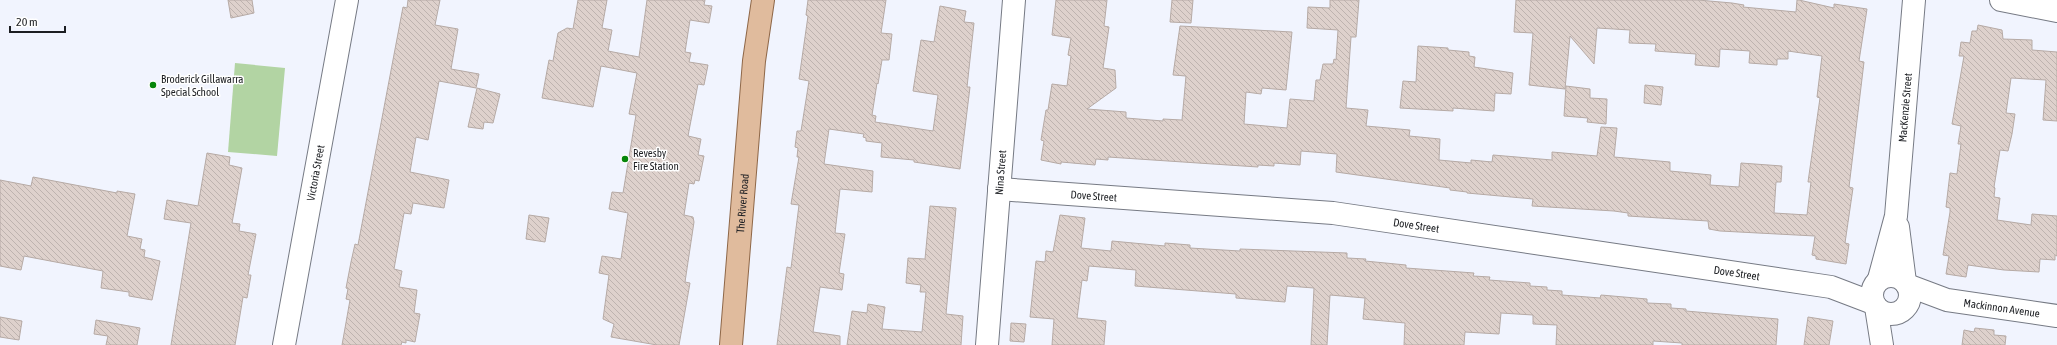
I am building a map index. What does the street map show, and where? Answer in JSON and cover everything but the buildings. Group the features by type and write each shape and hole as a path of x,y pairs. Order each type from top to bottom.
{"main road":[{"name":"The River Road","path":"753,0 754,61"},
{"name":"The River Road","path":"731,345 754,61 763,0"}],"street":[{"name":"Victoria Street","path":"284,345 347,0"},
{"name":"Nina Street","path":"986,345 1014,0"},
{"name":"MacKenzie Street","path":"1878,280 1896,216 1914,0"},
{"path":"2001,0 2057,11"},
{"name":"Dove Street","path":"999,189 1333,213 1830,287 1874,305"},
{"name":"MacKenzie Street","path":"1891,345 1905,296 1896,216"},
{"path":"1874,305 1886,313 1893,314 1905,296 1895,276 1888,275 1878,280 1871,292 1882,345"},
{"name":"Dove Street","path":"1830,287 1878,280"},
{"name":"Mackinnon Avenue","path":"1905,296 1947,300 2057,316"}],"green space":[{"path":"235,63 285,68 277,156 228,152"}],"place":[{"name":"Broderick Gillawarra Special School","path":"153,85"},
{"name":"Revesby Fire Station","path":"625,159"}]}
